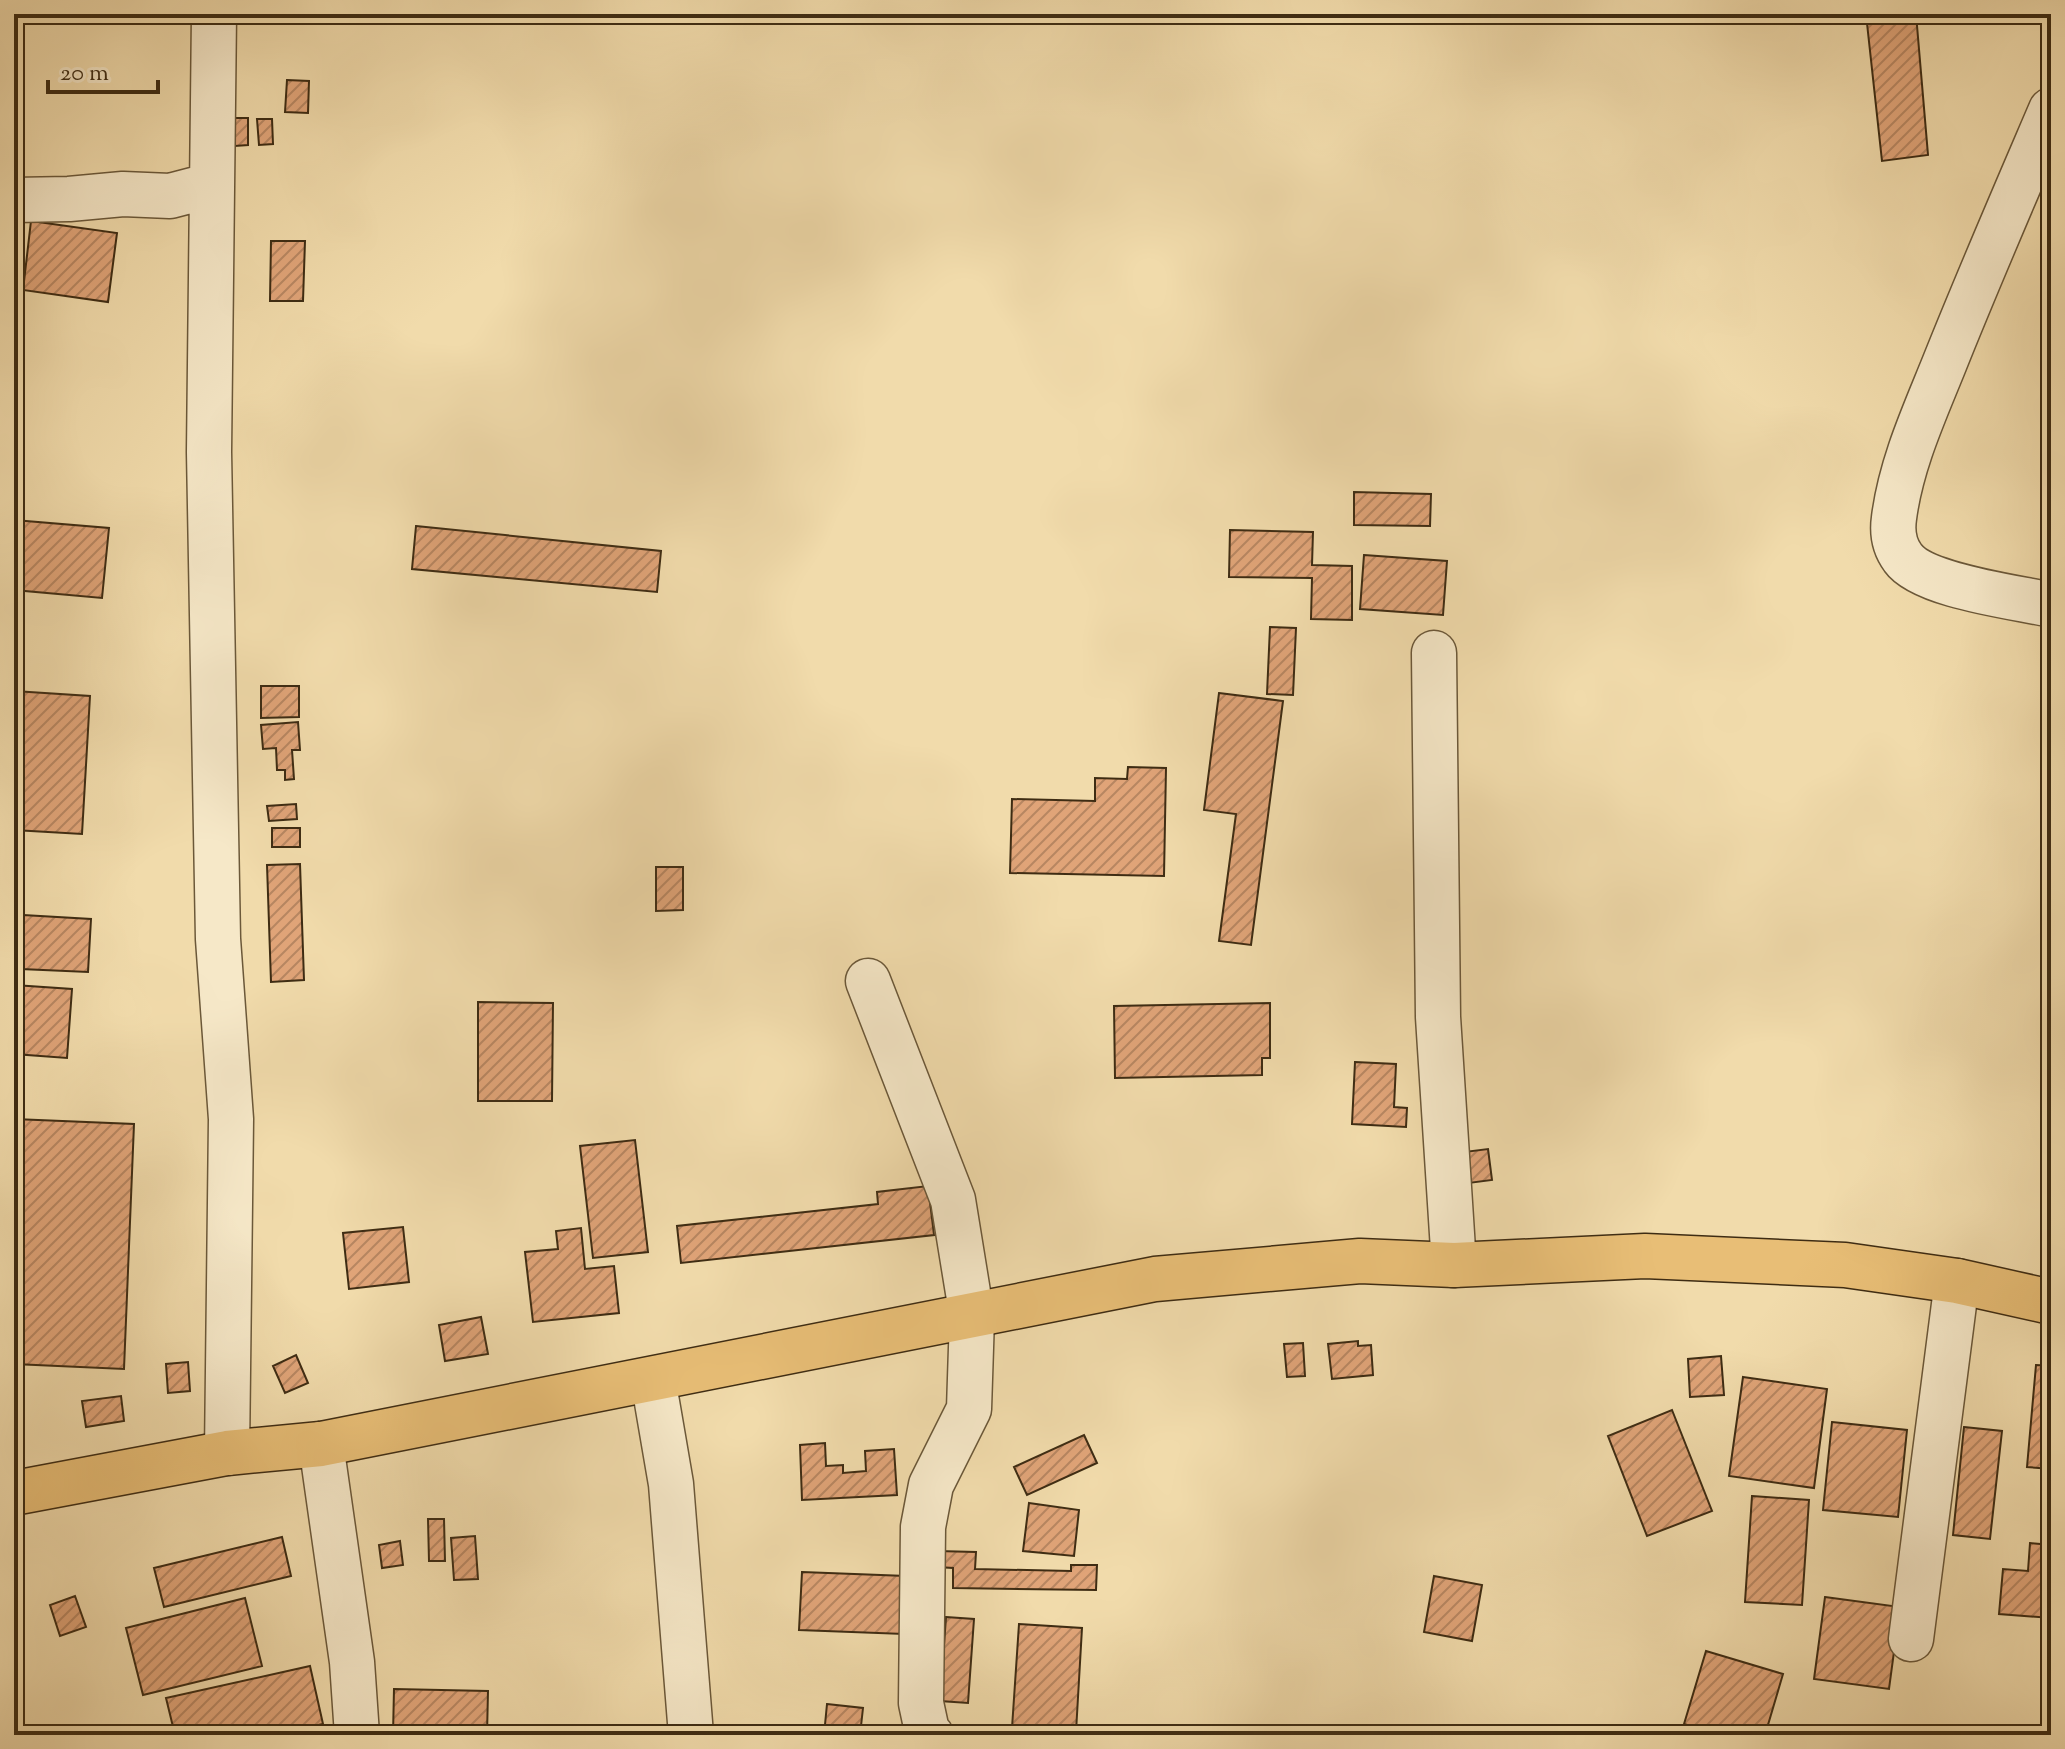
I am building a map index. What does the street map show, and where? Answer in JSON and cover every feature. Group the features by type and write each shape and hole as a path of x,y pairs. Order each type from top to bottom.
{"main road":[{"path":"14,1493 227,1453 321,1444 1155,1279 1360,1261 1454,1265 1645,1256 1845,1265 1957,1281 2051,1302"}],"street":[{"path":"214,14 209,452 218,939 231,1119 227,1453"},
{"path":"2051,110 1912,445 1894,522 1895,545 1905,561 1917,571 1939,580 2051,605"},
{"path":"14,200 123,194 170,196 212,185"},
{"path":"1434,653 1438,1017 1454,1265"},
{"path":"868,981 953,1200 972,1317 969,1409 931,1485 923,1527 921,1703 927,1731 931,1735"},
{"path":"1911,1639 1957,1281"},
{"path":"653,1379 671,1484 691,1735"},
{"path":"321,1444 352,1662 357,1735"}],"building":[{"path":"1866,14 1916,14 1928,155 1882,161"},
{"path":"287,80 309,81 308,113 285,112"},
{"path":"235,118 248,118 248,145 235,146"},
{"path":"257,119 272,119 273,144 259,145"},
{"path":"14,213 22,213 16,259 14,259"},
{"path":"31,221 117,233 108,302 23,290"},
{"path":"271,241 305,241 303,301 270,301"},
{"path":"1354,492 1431,494 1430,526 1354,525"},
{"path":"14,520 109,528 102,598 14,590"},
{"path":"416,526 661,551 657,592 412,569"},
{"path":"1230,530 1313,532 1312,565 1352,566 1352,620 1311,619 1312,578 1229,577"},
{"path":"1364,555 1447,561 1443,615 1360,609"},
{"path":"1270,627 1296,628 1293,695 1267,694"},
{"path":"261,686 299,686 299,717 261,718"},
{"path":"14,691 90,696 82,834 14,830"},
{"path":"1219,693 1283,701 1251,945 1219,941 1236,814 1204,810"},
{"path":"298,722 300,750 292,750 294,779 285,780 285,770 277,770 276,748 263,749 261,725"},
{"path":"1128,767 1166,768 1164,876 1010,873 1012,799 1095,801 1095,778 1127,779"},
{"path":"296,804 297,819 269,821 267,806"},
{"path":"272,828 300,828 300,847 272,847"},
{"path":"300,864 304,980 271,982 267,865"},
{"path":"656,867 683,867 683,910 656,911"},
{"path":"23,915 91,919 88,972 21,969"},
{"path":"14,985 72,989 67,1058 14,1054"},
{"path":"478,1002 553,1003 552,1101 478,1101"},
{"path":"1270,1003 1270,1058 1262,1058 1262,1075 1115,1078 1114,1006"},
{"path":"1355,1062 1396,1064 1394,1107 1407,1108 1406,1127 1352,1124"},
{"path":"14,1119 134,1124 124,1369 14,1364"},
{"path":"635,1140 648,1252 593,1258 580,1146"},
{"path":"1488,1149 1492,1180 1461,1184 1456,1153"},
{"path":"928,1186 934,1235 681,1263 677,1226 878,1204 877,1192"},
{"path":"403,1227 409,1282 349,1289 343,1233"},
{"path":"581,1228 585,1269 614,1266 619,1313 533,1322 525,1252 558,1249 556,1231"},
{"path":"481,1317 488,1354 445,1361 439,1325"},
{"path":"1358,1341 1358,1346 1371,1345 1373,1375 1332,1379 1328,1344"},
{"path":"1303,1343 1305,1376 1287,1377 1284,1344"},
{"path":"296,1355 308,1383 285,1393 273,1366"},
{"path":"1721,1356 1724,1395 1690,1397 1688,1359"},
{"path":"188,1362 190,1391 168,1393 166,1364"},
{"path":"2036,1365 2051,1366 2051,1469 2027,1467"},
{"path":"1743,1377 1827,1389 1814,1488 1729,1476"},
{"path":"121,1396 124,1421 86,1427 82,1401"},
{"path":"1672,1410 1712,1511 1647,1536 1608,1436"},
{"path":"1832,1422 1907,1430 1898,1517 1823,1510"},
{"path":"1964,1427 2002,1431 1990,1539 1953,1535"},
{"path":"1084,1435 1097,1463 1027,1495 1014,1467"},
{"path":"825,1443 826,1466 843,1465 843,1473 866,1471 865,1451 894,1449 897,1495 802,1500 800,1445"},
{"path":"1752,1496 1809,1500 1802,1605 1745,1602"},
{"path":"1029,1503 1079,1510 1074,1556 1023,1551"},
{"path":"428,1519 444,1519 445,1561 429,1561"},
{"path":"475,1536 478,1579 454,1580 451,1538"},
{"path":"282,1537 291,1576 164,1607 154,1568"},
{"path":"400,1541 403,1565 382,1568 379,1545"},
{"path":"2030,1543 2051,1545 2051,1618 1999,1614 2003,1569 2028,1571"},
{"path":"937,1551 976,1552 975,1569 1071,1571 1071,1565 1097,1565 1096,1590 953,1588 953,1568 937,1567"},
{"path":"802,1572 906,1576 904,1634 799,1630"},
{"path":"1434,1576 1482,1585 1472,1641 1424,1632"},
{"path":"75,1596 86,1627 60,1636 50,1605"},
{"path":"1825,1597 1900,1607 1889,1689 1814,1679"},
{"path":"245,1598 262,1666 143,1695 126,1628"},
{"path":"946,1617 974,1619 968,1703 940,1701"},
{"path":"1019,1624 1082,1628 1076,1732 1012,1728"},
{"path":"1706,1651 1783,1674 1765,1735 1719,1735 1684,1724"},
{"path":"310,1666 323,1724 270,1735 175,1735 166,1698"},
{"path":"394,1689 488,1691 487,1735 393,1735"},
{"path":"827,1704 863,1708 860,1735 824,1735"}]}
